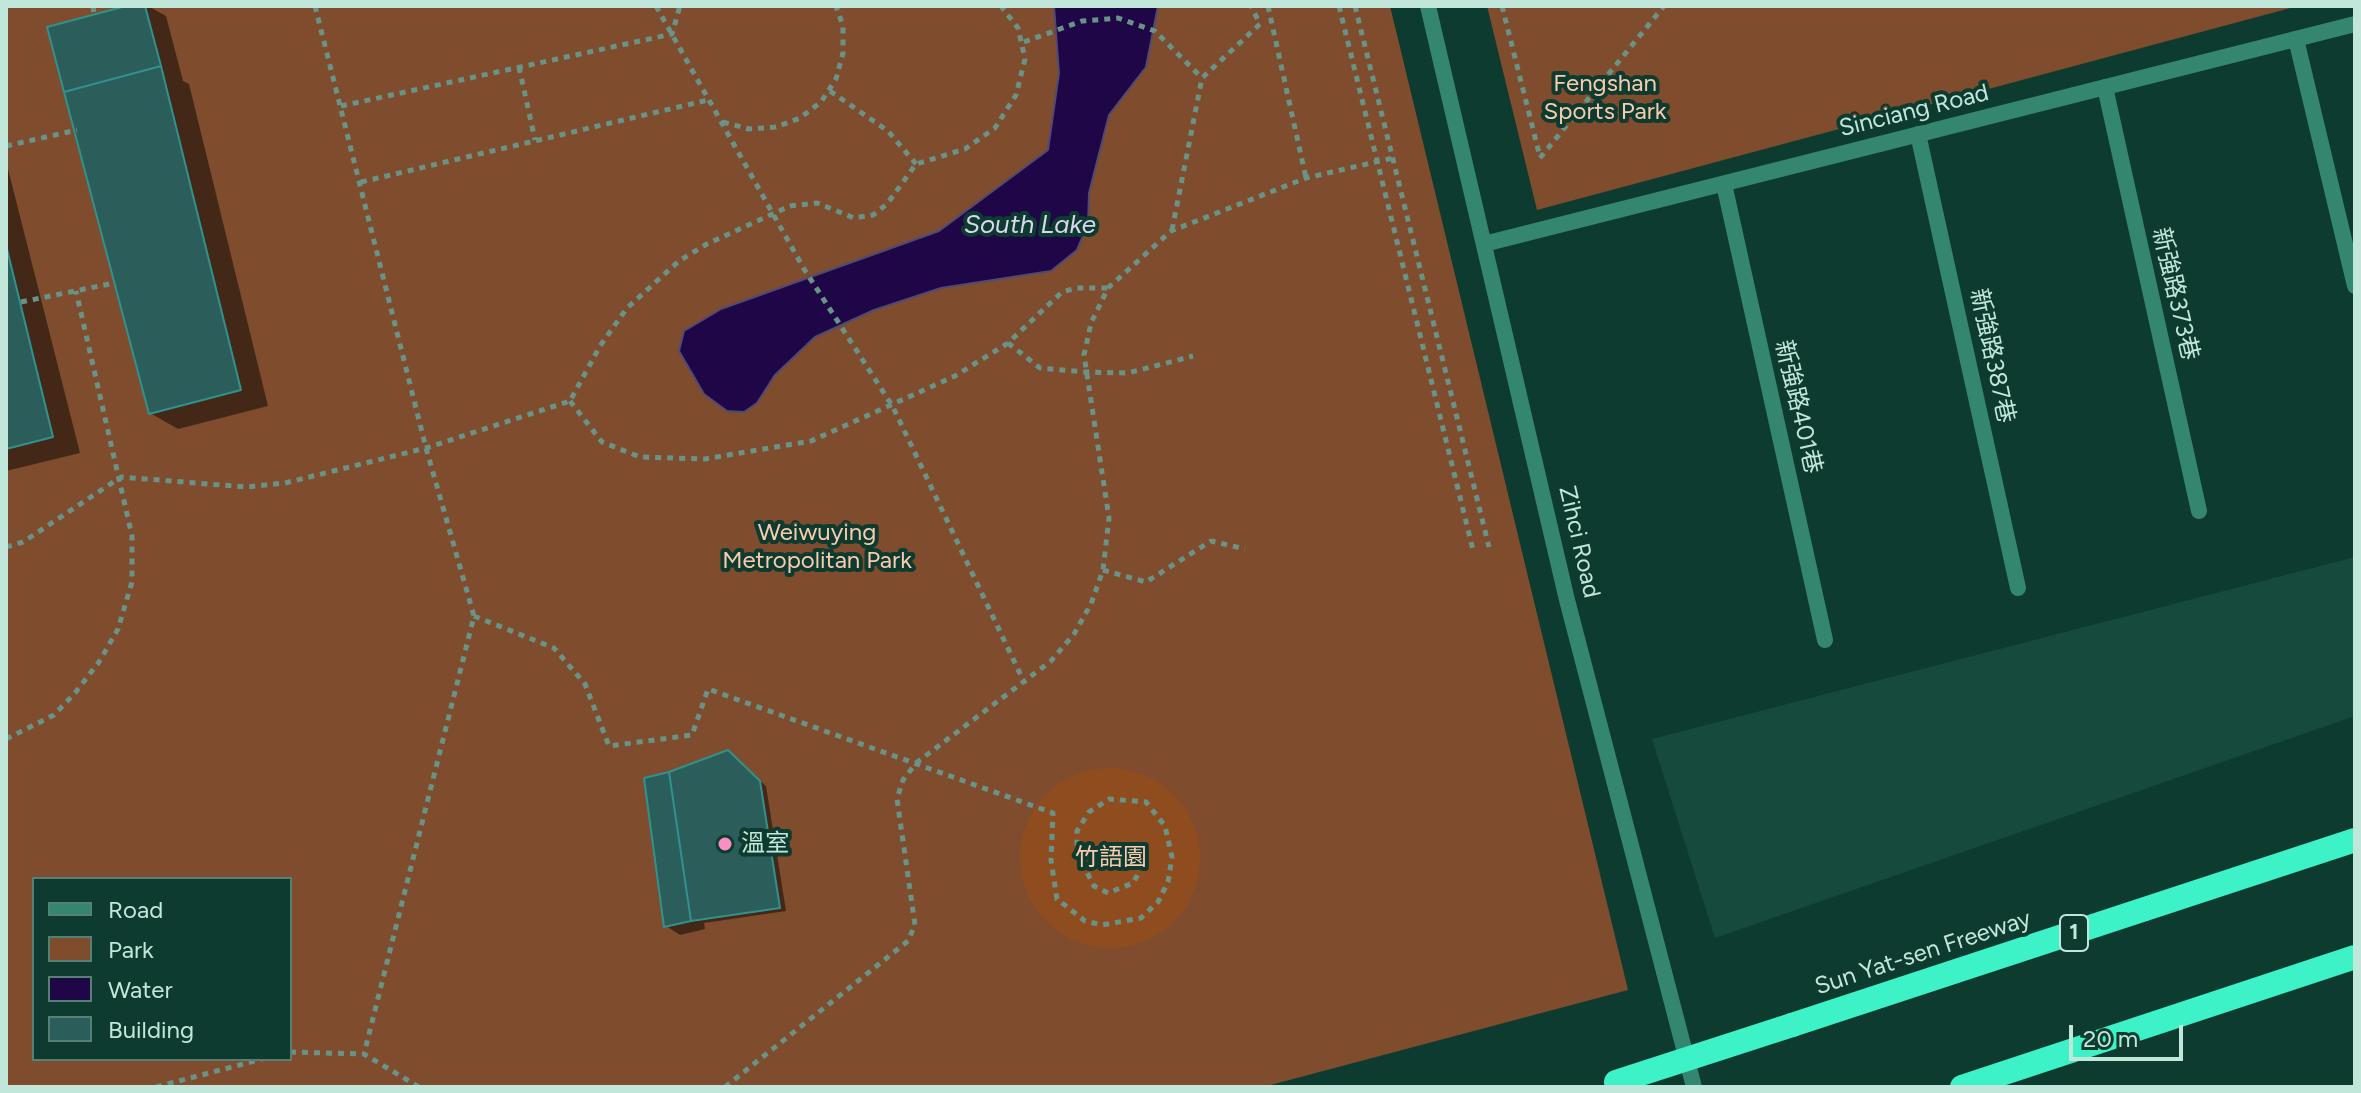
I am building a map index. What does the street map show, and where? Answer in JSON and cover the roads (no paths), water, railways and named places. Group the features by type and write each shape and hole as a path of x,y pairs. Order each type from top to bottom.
{"highway":[{"name":"Sun Yat-sen Freeway","path":"1608,1084 2355,840"},
{"path":"1962,1087 2355,957"}],"street":[{"name":"Zihci Road","path":"1428,6 1567,600 1694,1087"},
{"name":"Sinciang Road","path":"1484,244 2355,24"},
{"path":"2296,39 2355,286"},
{"name":"新強路373巷","path":"2105,87 2199,511"},
{"name":"新強路387巷","path":"1918,134 2018,588"},
{"name":"新強路401巷","path":"1724,184 1825,640"}],"water":[{"name":"South Lake","path":"1054,6 1158,6 1146,67 1109,115 1089,193 1088,224 1077,250 1051,271 941,288 874,310 815,337 775,375 757,403 744,412 727,411 704,394 679,351 684,331 721,309 939,231 1048,150 1059,73"}],"place":[{"name":"溫室","path":"725,844"}],"park label":[{"name":"Fengshan Sports Park","path":"1605,98"},
{"name":"Weiwuying Metropolitan Park","path":"817,547"},
{"name":"竹語園","path":"1111,858"}]}
